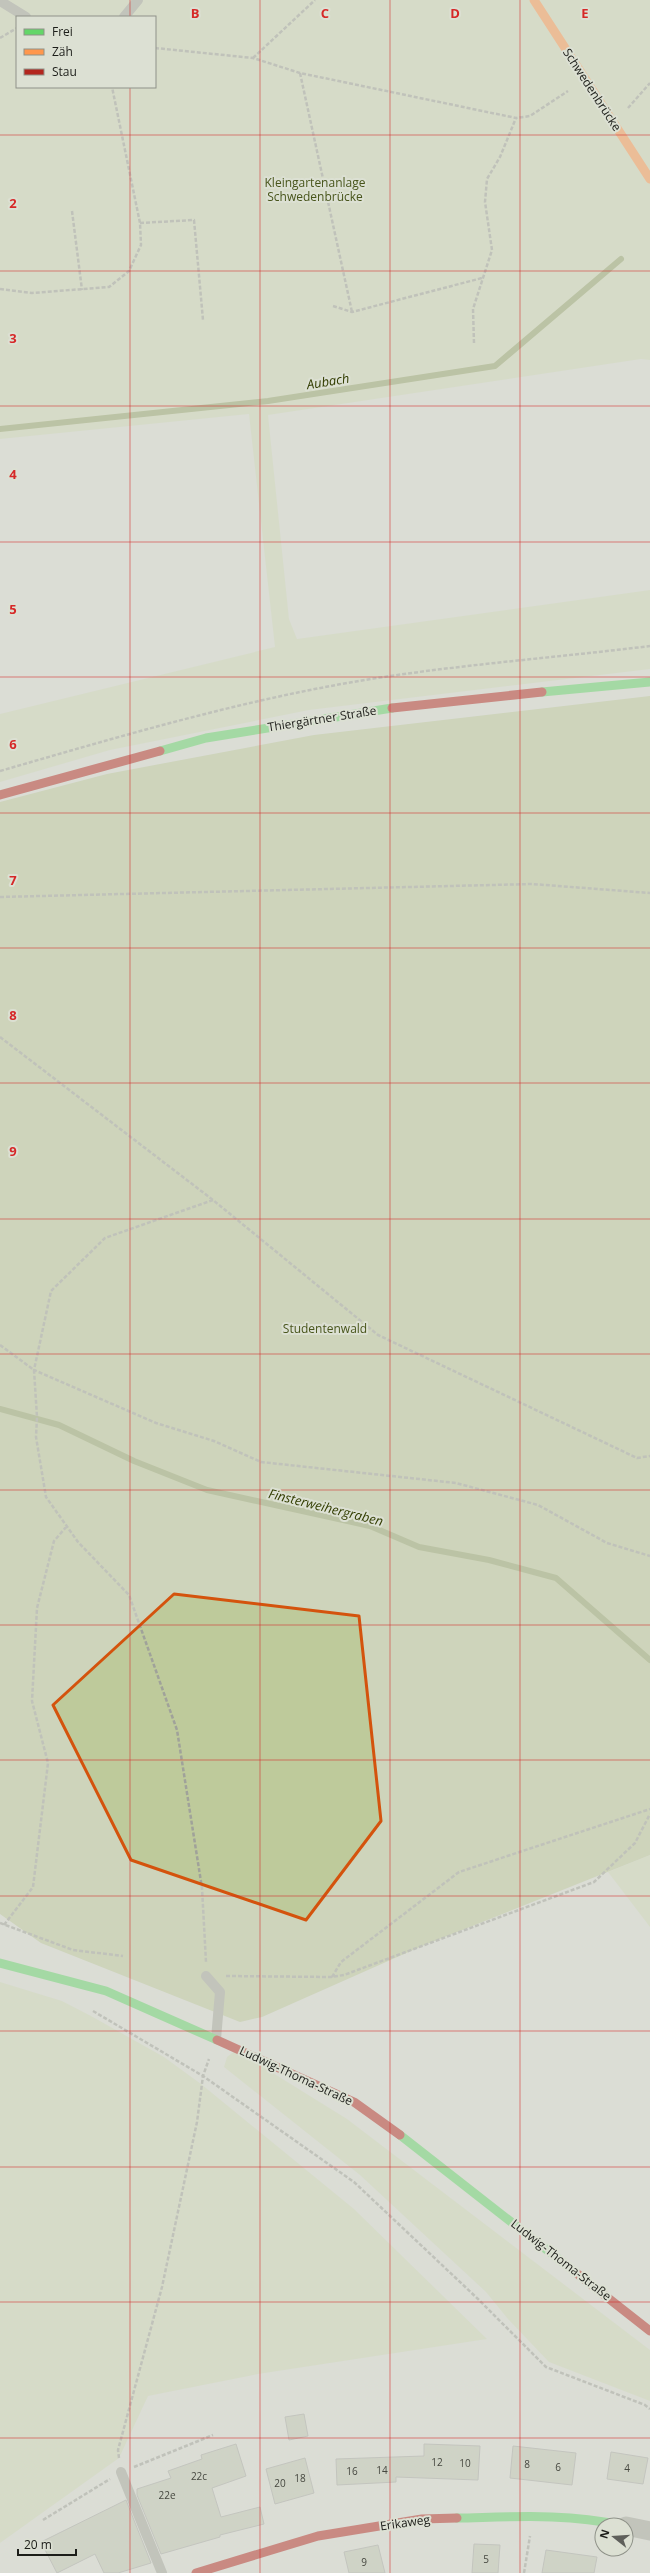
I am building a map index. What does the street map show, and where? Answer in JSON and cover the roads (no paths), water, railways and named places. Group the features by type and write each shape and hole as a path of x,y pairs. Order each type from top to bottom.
{"street":[{"name":"Schwedenbrücke","path":"534,0 650,179"},
{"name":"Thiergärtner Straße","path":"0,795 206,738 302,721 419,704 650,682"},
{"name":"Ludwig-Thoma-Straße","path":"0,1963 106,1991 354,2102 419,2149 650,2331"},
{"name":"Erikaweg","path":"196,2573 318,2536 414,2520 532,2516 594,2520"},
{"path":"634,2528 650,2531"}],"lane":[{"path":"0,0 24,16"},
{"path":"125,16 138,0"},
{"path":"206,1976 220,1992 216,2039"},
{"path":"121,2472 162,2573"}],"waterway":[{"name":"Aubach","path":"0,429 268,401 495,366 621,259"},
{"name":"Finsterweihergraben","path":"0,1409 59,1425 134,1461 207,1490 370,1526 419,1547 489,1560 556,1578 650,1660"}],"park label":[{"name":"Kleingartenanlage Schwedenbrücke","path":"315,190"},
{"name":"Studentenwald","path":"325,1329"}]}
